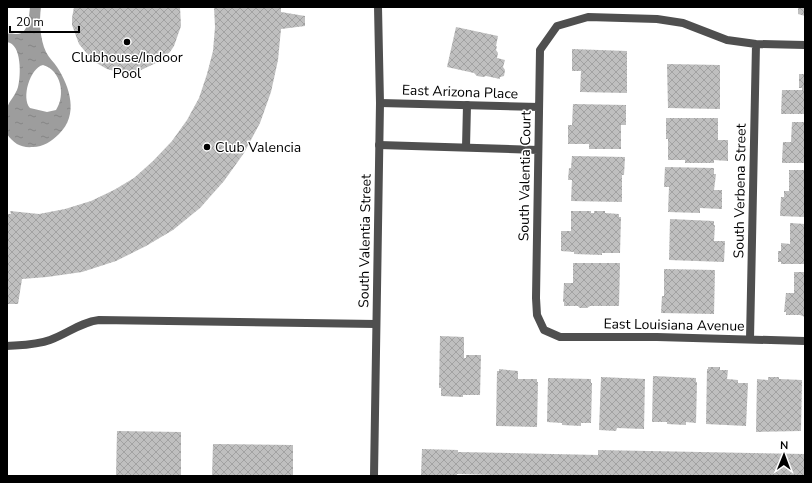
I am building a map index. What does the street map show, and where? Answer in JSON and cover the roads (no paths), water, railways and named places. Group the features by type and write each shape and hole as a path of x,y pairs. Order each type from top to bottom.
{"street":[{"name":"South Valentia Street","path":"374,476 380,103 378,7"},
{"name":"South Valentia Court","path":"544,330 537,315 536,298 540,50 557,26 588,17 657,19 683,23 727,40 756,44"},
{"path":"756,44 805,45"},
{"name":"South Verbena Street","path":"750,339 756,44"},
{"name":"East Arizona Place","path":"380,103 539,107"},
{"path":"466,147 467,105"},
{"path":"379,145 538,150"},
{"path":"7,346 41,343 56,338 79,325 100,320 376,324"},
{"name":"East Louisiana Avenue","path":"544,330 560,337 805,341"}],"water":[{"path":"30,7 41,7 40,24 42,41 46,52 66,83 69,92 71,110 65,126 59,134 44,145 37,147 25,147 18,145 7,134 7,109 18,87 20,68 18,54 12,44 7,42 7,34 17,34 24,31 28,24","holes":["43,65 49,68 58,77 60,84 61,97 59,104 56,110 47,112 30,108 26,97 28,84 31,77 38,67"]}],"place":[{"name":"Clubhouse/Indoor Pool","path":"127,42"},
{"name":"Club Valencia","path":"207,147"}]}
